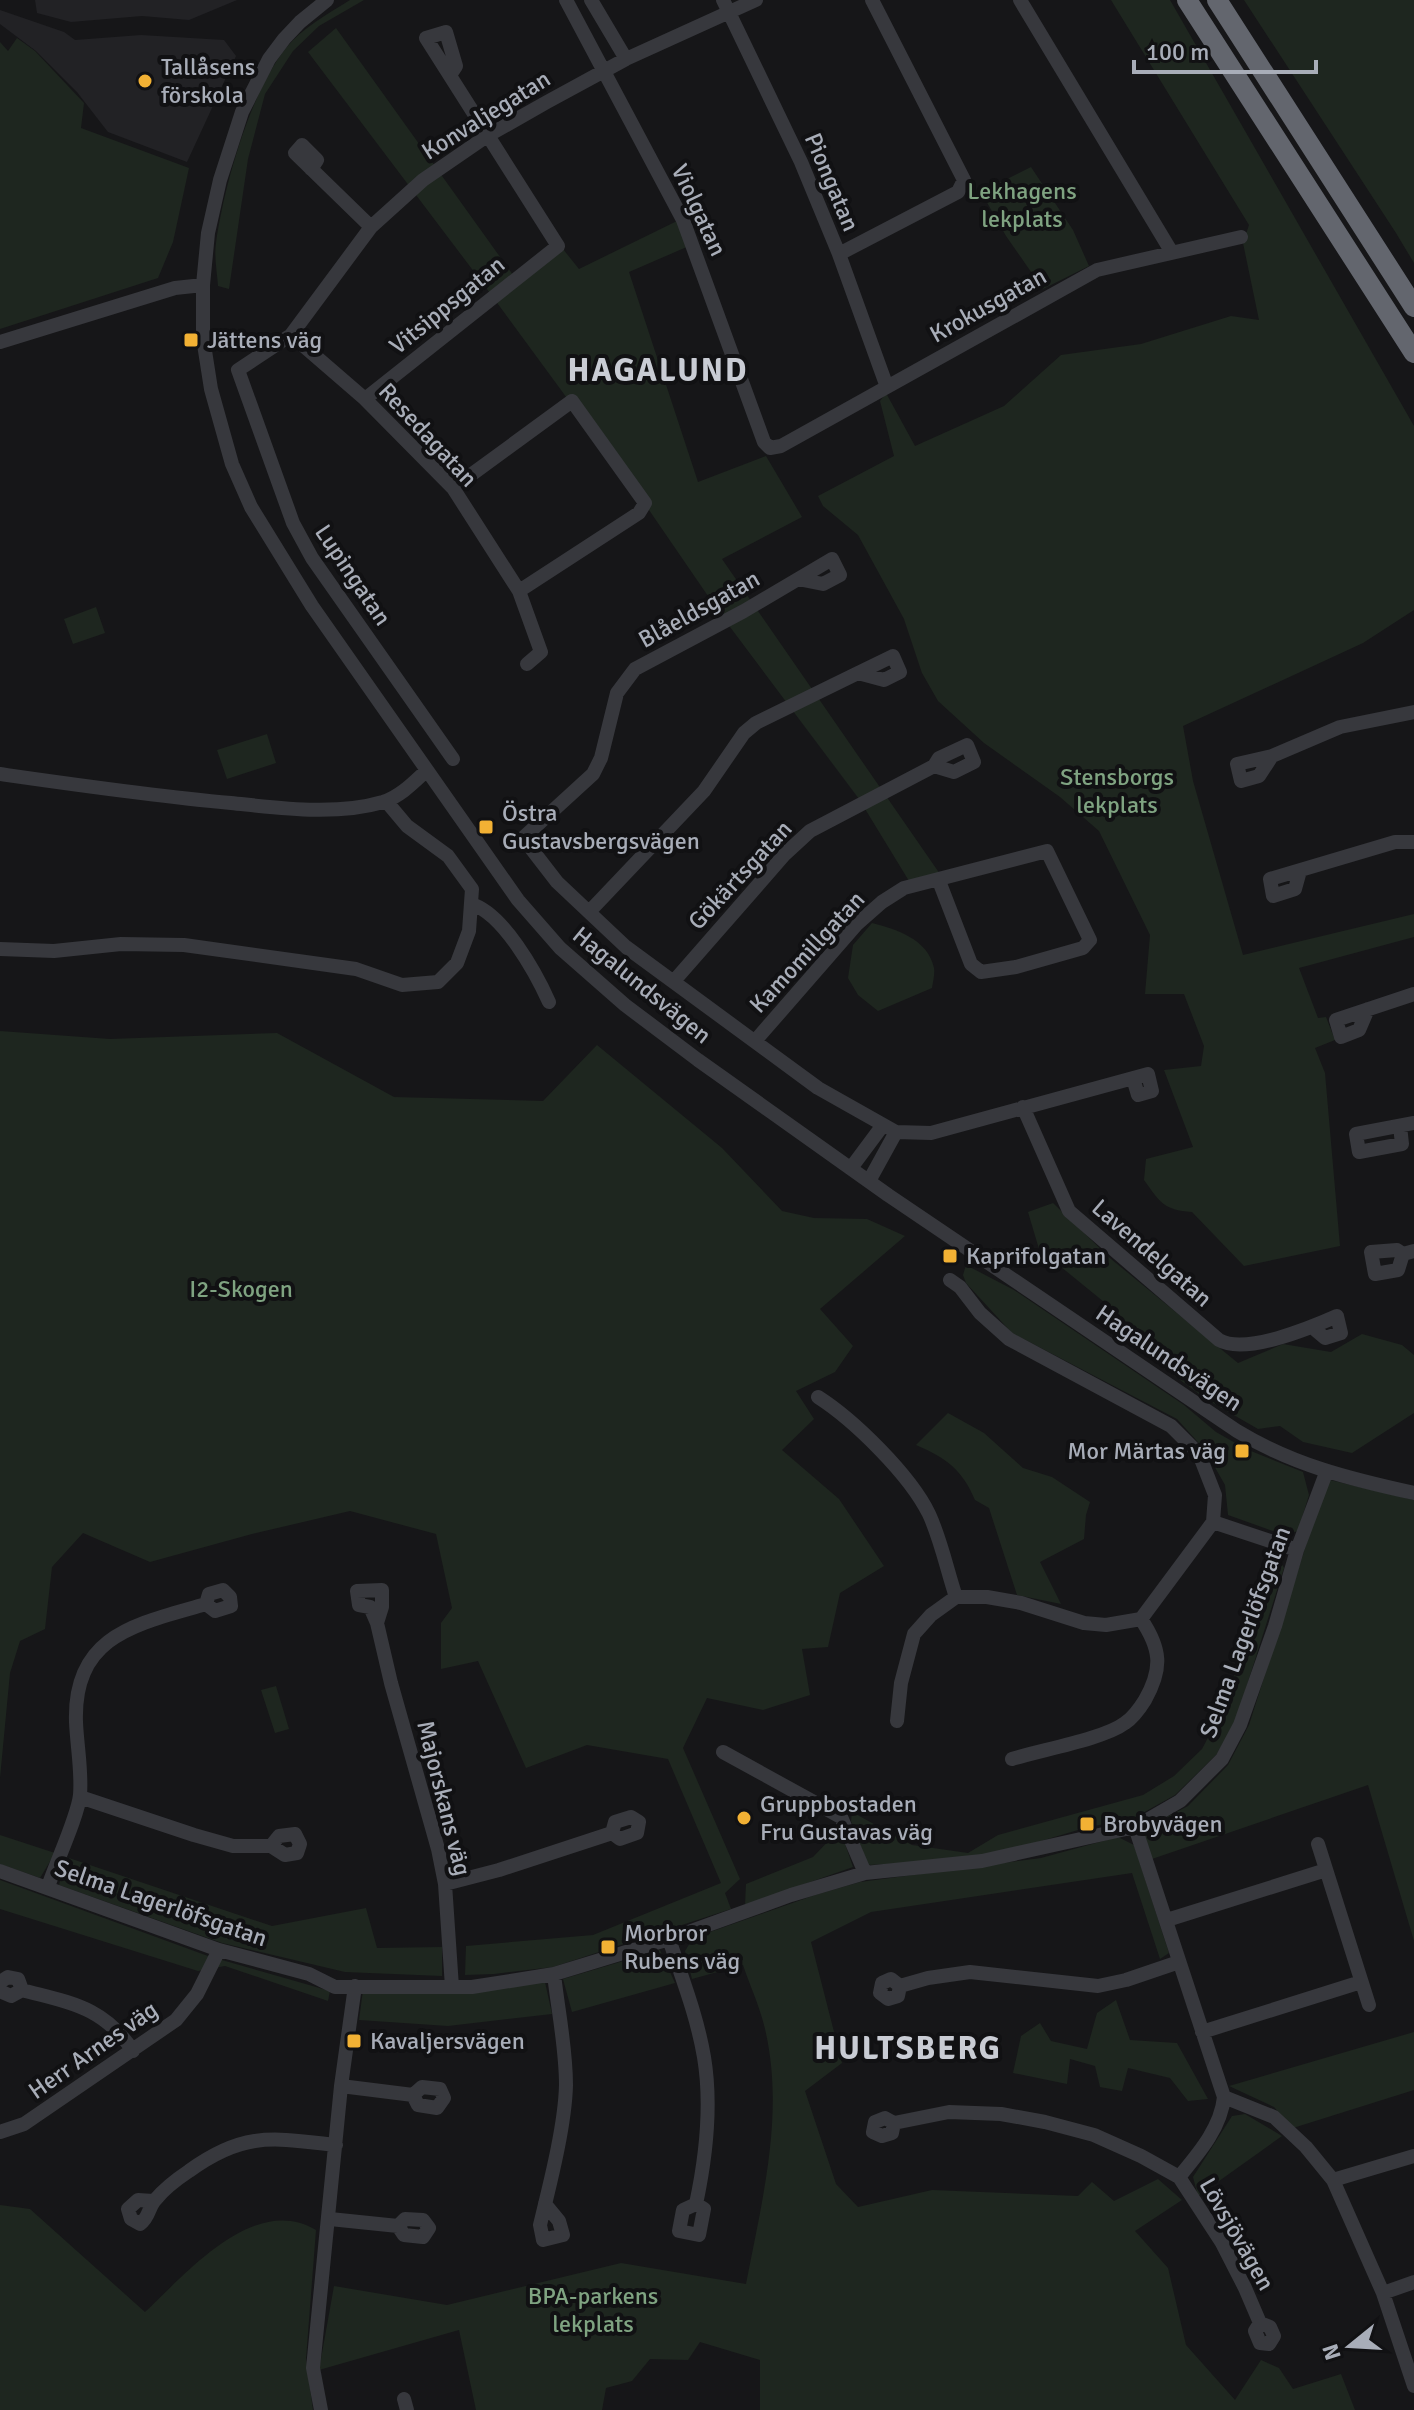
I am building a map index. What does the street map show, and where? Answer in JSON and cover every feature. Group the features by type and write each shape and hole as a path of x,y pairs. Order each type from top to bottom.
{"highway":[{"path":"1187,0 1414,353"},
{"path":"1217,0 1414,307"}],"street":[{"name":"Violgatan","path":"566,0 683,220 764,442 770,448"},
{"path":"591,0 626,59"},
{"name":"Konvaljegatan","path":"291,335 371,227 423,180 487,136 626,59 726,7 756,0"},
{"path":"839,254 958,192 964,180 872,0"},
{"path":"1020,0 1171,251"},
{"name":"Hagalundsvägen","path":"328,1 300,22 269,59 242,112 220,180 208,233 203,285 203,338 211,389 232,464 251,507 312,606 518,900 560,948 637,1014 869,1181 1237,1431 1262,1446 1326,1473 1414,1493"},
{"name":"Piongatan","path":"726,7 801,162 839,254 887,387"},
{"path":"450,75 487,136"},
{"name":"Vitsippsgatan","path":"365,399 558,246 487,136"},
{"path":"311,169 371,227"},
{"name":"Krokusgatan","path":"770,448 781,446 1097,270 1241,237"},
{"path":"0,342 175,288 203,285"},
{"name":"Resedagatan","path":"291,335 365,399 453,488 519,591 541,652 527,664"},
{"name":"Lupingatan","path":"291,335 238,370 293,523 312,558 453,759"},
{"path":"453,488 572,401 645,503 639,513 519,591"},
{"name":"Blåeldsgatan","path":"589,912 557,882 523,838 593,774 601,758 617,693 635,669 798,579"},
{"path":"858,673 756,723 744,733 704,791 589,912 626,947 818,1088 889,1128 931,1133 1133,1078"},
{"path":"1272,756 1340,727 1414,712"},
{"name":"Gökärtsgatan","path":"674,981 785,854 810,831 934,766"},
{"path":"0,774 139,794 293,809 359,807 386,801 404,792 427,770"},
{"path":"0,949 54,951 121,944 184,945 356,969 402,985 438,982 457,963 469,931 472,889 448,856 407,826 386,801"},
{"path":"1300,871 1395,842 1414,842"},
{"name":"Kamomillgatan","path":"755,1041 857,924 904,888 1047,851 1090,940 1083,948 1016,967 981,972 971,964 939,881"},
{"path":"471,904 482,907 519,946 536,970 549,1002"},
{"path":"1368,1009 1414,994"},
{"name":"Lavendelgatan","path":"1023,1107 1069,1211 1219,1340 1240,1345 1312,1327"},
{"path":"851,1168 889,1128"},
{"path":"869,1181 889,1128"},
{"path":"897,1721 901,1683 914,1634 931,1615 956,1597 987,1597 1021,1603 1084,1623 1106,1625 1141,1619 1213,1522 1215,1495 1199,1454 1171,1426 1009,1339 950,1280"},
{"path":"818,1397 837,1409 897,1469 919,1497 935,1529 956,1597"},
{"name":"Selma Lagerlöfsgatan","path":"0,1871 219,1950 309,1974 335,1987 452,1987 494,1985 554,1974 865,1873 982,1861 1135,1827 1180,1801 1222,1759 1244,1713 1297,1550 1326,1473"},
{"path":"1213,1522 1297,1550"},
{"path":"48,1887 80,1797 77,1693 85,1670 105,1642 127,1629 206,1604"},
{"path":"1012,1759 1105,1732 1125,1724 1140,1708 1155,1683 1159,1657 1152,1635 1141,1619"},
{"name":"Majorskans väg","path":"377,1623 438,1849 445,1884 452,1987"},
{"path":"723,1752 841,1817 865,1873"},
{"path":"80,1797 233,1846 271,1846"},
{"path":"1135,1827 1224,2097 1223,2109 1210,2137 1179,2177"},
{"path":"445,1884 612,1833"},
{"path":"1318,1844 1369,2005"},
{"path":"1167,1920 1326,1870"},
{"path":"669,1939 696,2020 704,2059 708,2101 703,2172 696,2204"},
{"name":"Herr Arnes väg","path":"1,2129 24,2124 176,2020 197,1994 219,1950"},
{"path":"900,1986 970,1972 1098,1986 1179,1962"},
{"path":"545,2204 564,2111 566,2083 554,1974"},
{"path":"0,1982 8,1977 18,1979 22,1990"},
{"path":"1202,2032 1361,1982"},
{"path":"321,2410 313,2368 341,2086 355,1986"},
{"path":"0,1991 11,1996 22,1990 102,2016 121,2033 133,2051"},
{"path":"341,2086 413,2095"},
{"path":"1224,2097 1274,2117 1306,2147 1333,2180 1383,2293 1414,2386"},
{"name":"Lövsjövägen","path":"894,2123 949,2112 1001,2114 1094,2135 1141,2156 1179,2177 1222,2243 1260,2323"},
{"path":"153,2201 210,2156 235,2144 278,2138 336,2145"},
{"path":"1333,2180 1414,2155"},
{"path":"330,2219 398,2226"},
{"path":"1383,2293 1414,2282"}],"shaded area":[{"path":"35,0 237,0 189,20 142,16 71,22 37,13"},
{"name":"Tallåsens förskola","path":"0,10 64,32 75,40 141,35 224,40 236,56 187,162 108,132 77,92 36,51 0,24"}],"green space":[{"path":"350,0 364,0 319,26 293,51 265,94 248,159 229,289 218,286 215,248 225,195 240,141 261,89 292,41"},
{"name":"Stensborgs lekplats","path":"1111,0 1170,0 1414,426 1414,610 1363,643 1183,726 1193,781 1243,955 1414,914 1414,937 1299,968 1318,1018 1326,1017 1335,1040 1315,1048 1325,1073 1340,1246 1244,1266 1192,1212 1163,1204 1144,1180 1146,1159 1193,1147 1164,1070 1201,1066 1204,1046 1184,994 1145,994 1150,935 1099,831 1060,797 984,743 938,701 922,673 904,619 858,535 823,506 818,496 894,456 880,401 886,393 915,446 1004,406 1061,355 1141,344 1231,316 1259,320 1243,243 1249,225"},
{"path":"1244,0 1414,0 1414,263 1396,233"},
{"path":"336,28 518,282 563,249 579,269 677,221 689,246 629,272 698,482 766,456 802,517 722,559 940,874 909,881 859,799 721,615 649,510 487,289 308,52"},
{"path":"17,38 35,51 84,103 81,128 189,168 173,242 158,278 0,329 0,42 8,51"},
{"name":"Lekhagens lekplats","path":"1031,167 1073,230 1089,266 1043,289 1006,236 981,192"},
{"path":"96,607 105,633 73,644 64,619"},
{"path":"267,734 276,763 227,779 217,750"},
{"path":"872,923 901,932 925,950 934,968 932,988 878,1011 858,995 848,978 853,945"},
{"name":"I2-Skogen","path":"0,1031 110,1039 277,1033 394,1097 543,1101 597,1045 722,1148 782,1211 814,1218 867,1219 905,1236 820,1309 853,1346 835,1372 796,1391 814,1419 782,1450 839,1499 884,1566 840,1593 828,1647 802,1649 810,1695 763,1710 707,1698 683,1748 740,1879 725,1893 731,1909 553,1967 465,1975 466,1946 593,1935 721,1883 668,1759 587,1745 526,1768 478,1661 441,1669 441,1623 452,1608 436,1534 350,1511 150,1562 83,1533 52,1567 45,1629 20,1641 10,1673 0,1778"},
{"path":"1053,1203 1111,1259 1238,1363 1283,1344 1331,1352 1362,1334 1402,1345 1414,1355 1414,1413 1352,1453 1303,1442 1280,1426 1258,1429 1206,1399 1116,1333 1120,1315 1039,1249 1028,1212"},
{"path":"966,1265 1014,1290 1184,1405 1216,1432 1246,1449 1303,1472 1309,1495 1298,1531 1284,1535 1228,1515 1225,1485 1205,1450 1177,1419 1012,1333 966,1283 963,1275"},
{"path":"948,1413 984,1433 1023,1468 1052,1477 1090,1502 1084,1539 1040,1562 1061,1604 1017,1595 989,1508 975,1500 959,1472 916,1445"},
{"path":"1330,1480 1414,1500 1414,1941 1368,1785 1152,1859 1142,1830 1188,1806 1228,1765 1249,1725 1313,1523"},
{"path":"1277,1555 1284,1568 1235,1723 1217,1754 1175,1795 1132,1819 1088,1827 1001,1853 965,1860 868,1865 851,1821 852,1812 912,1845 968,1853 998,1835 1143,1795 1174,1776 1202,1749 1220,1715"},
{"path":"276,1686 289,1729 275,1733 261,1690"},
{"path":"840,1829 853,1867 745,1905 746,1884 813,1857"},
{"path":"0,1835 55,1853 40,1878 0,1864"},
{"name":"BPA-parkens lekplats","path":"1118,1837 1134,1845 1169,1953 1160,1959 1132,1873 871,1912 811,1942 842,2063 805,2091 836,2184 858,2207 932,2190 1078,2196 1092,2182 1114,2201 1158,2179 1182,2200 1135,2231 1168,2268 1186,2345 1235,2400 1261,2360 1279,2368 1293,2389 1341,2374 1355,2410 760,2410 760,2360 700,2342 688,2360 650,2359 632,2381 606,2388 602,2410 476,2410 459,2330 319,2370 334,2286 447,2305 621,2263 746,2284 769,2157 773,2093 771,2061 763,2021 743,1965 692,1979 685,1951 693,1938 860,1882 1041,1858"},
{"path":"66,1857 272,1926 366,1908 377,1948 442,1947 442,1976 345,1972 222,1943 59,1885"},
{"path":"0,1880 208,1956 330,1991 328,2001 225,1966 198,1971 0,1909"},
{"path":"660,1950 675,1983 572,2012 563,1979"},
{"path":"545,1982 552,2014 448,2026 359,2020 363,1990"},
{"path":"1116,2000 1130,2040 1177,2043 1208,2099 1188,2101 1170,2078 1128,2068 1122,2091 1100,2087 1095,2066 1070,2059 1067,2084 1013,2073 1021,2036 1040,2023 1051,2041 1087,2049 1097,2013"},
{"path":"1414,2032 1414,2090 1293,2128 1274,2107 1229,2086"},
{"path":"1245,2114 1282,2136 1198,2196 1193,2177 1232,2116"},
{"path":"0,2205 30,2209 145,2312 201,2260 245,2230 269,2222 293,2221 316,2230 306,2359 313,2410 0,2410"}],"place":[{"name":"Tallåsens förskola","path":"145,81"},
{"name":"Jättens väg","path":"191,340"},
{"name":"Östra Gustavsbergsvägen","path":"486,827"},
{"name":"Kaprifolgatan","path":"950,1256"},
{"name":"Mor Märtas väg","path":"1242,1451"},
{"name":"Gruppbostaden Fru Gustavas väg","path":"744,1818"},
{"name":"Brobyvägen","path":"1087,1824"},
{"name":"Morbror Rubens väg","path":"608,1947"},
{"name":"Kavaljersvägen","path":"354,2041"}],"district":[{"name":"HAGALUND","path":"658,370"},
{"name":"HULTSBERG","path":"908,2048"}]}
